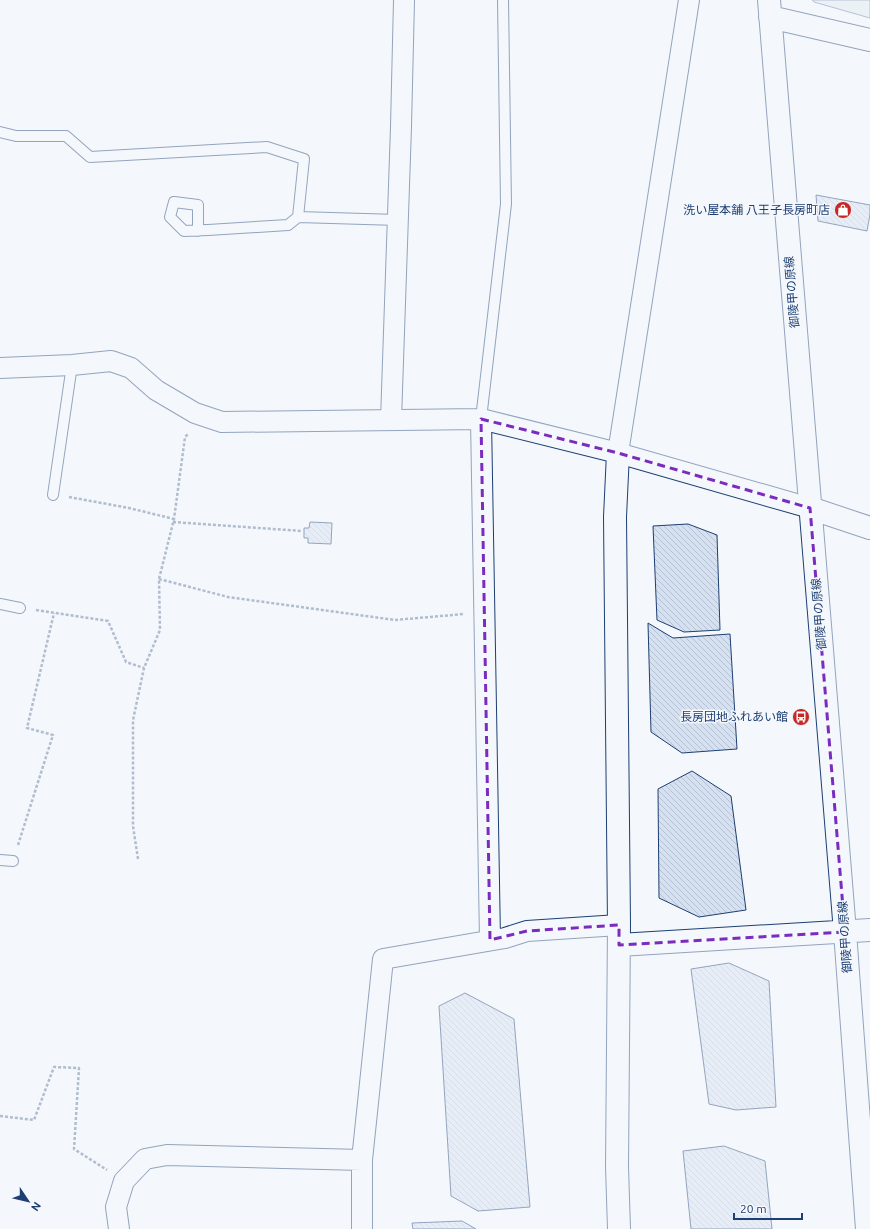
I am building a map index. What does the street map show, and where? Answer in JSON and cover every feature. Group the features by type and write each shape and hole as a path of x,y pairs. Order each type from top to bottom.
{"street":[{"path":"391,420 404,0"},
{"path":"619,1229 617,1167 619,935 615,517 618,453 689,0"},
{"path":"769,9 869,36"},
{"name":"御陵甲の原線","path":"769,9 845,932 867,1229"},
{"path":"0,368 72,365 111,361 131,368 156,390 195,413 222,422 481,419 618,453 810,508 870,528"},
{"path":"481,419 490,940"},
{"path":"362,1229 362,1160 383,959 505,938 527,931 619,935 845,932 870,930"},
{"path":"119,1229 116,1207 124,1181 145,1159 167,1155 362,1160"}],"lane":[{"path":"481,419 506,204 503,0"},
{"path":"0,132 16,136 66,136 90,157 267,147 304,159 298,217"},
{"path":"198,231 288,225 298,217 398,220"},
{"path":"53,495 72,365"},
{"path":"0,604 20,608"},
{"path":"0,860 13,861"}],"path":[{"path":"138,859 132,826 133,720 144,668 160,630 160,580 174,520 185,437 196,426 216,426 222,422"},
{"path":"53,495 129,508 174,520 302,531"},
{"path":"160,580 228,597 395,620 484,612"},
{"path":"20,608 108,621 126,662 144,668"},
{"path":"13,861 53,735 27,728 54,612"},
{"path":"0,1116 34,1120 54,1068 79,1068 74,1149 124,1181"}],"highlighted area":[{"path":"481,419 618,453 810,508 845,932 619,945 619,925 527,931 490,940"}],"shaded area":[{"path":"812,0 870,0 870,18 814,2"}],"building":[{"name":"洗い屋本舗 八王子長房町店","path":"816,195 870,205 867,231 818,221"},
{"path":"310,522 332,523 331,544 308,543 308,538 304,538 304,528 309,528"},
{"path":"688,524 717,535 720,630 684,632 657,620 653,526"},
{"path":"648,623 673,638 730,634 737,749 682,753 651,732"},
{"path":"692,771 731,796 746,910 699,917 659,898 658,789"},
{"path":"729,963 769,981 776,1107 736,1110 709,1104 691,969"},
{"path":"465,993 514,1019 530,1207 478,1211 451,1196 439,1006"},
{"path":"724,1146 765,1161 772,1229 691,1229 683,1151"},
{"path":"462,1221 476,1229 413,1229 412,1223"}],"place":[{"name":"洗い屋本舗 八王子長房町店","path":"843,210"},
{"name":"長房団地ふれあい館","path":"801,717"}]}
